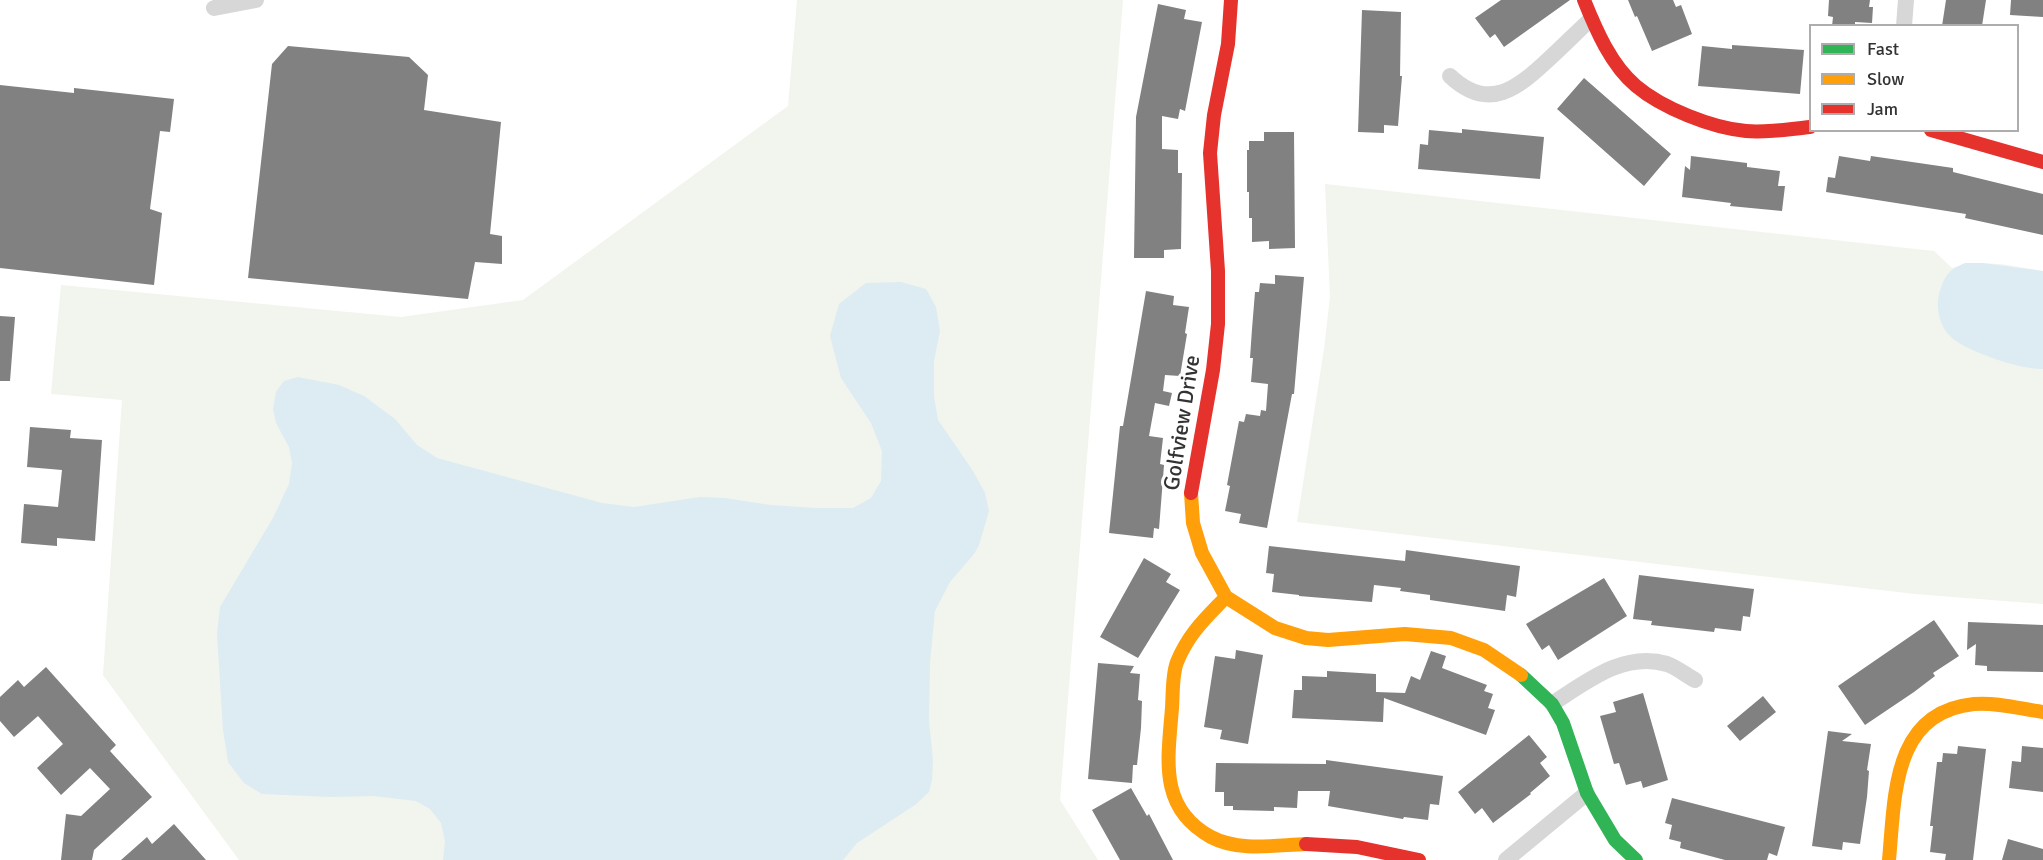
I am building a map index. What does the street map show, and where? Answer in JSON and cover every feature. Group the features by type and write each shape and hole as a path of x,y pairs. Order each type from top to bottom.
{"street":[{"path":"214,8 256,0"},
{"name":"Golfview Drive","path":"1232,0 1228,44 1214,115 1210,153 1218,271 1218,324 1213,370 1191,490 1193,523 1198,544 1226,597 1275,628 1306,638 1341,640 1405,634 1451,638 1485,650 1501,660 1519,673 1552,704 1563,723 1587,793 1615,840 1636,860"},
{"path":"1584,0 1591,19 1608,50 1634,85 1677,111 1709,124 1738,131 1765,132 1809,127"},
{"path":"1904,24 1906,0"},
{"path":"1450,76 1461,86 1476,93 1494,96 1512,90 1532,75 1591,19"},
{"path":"1938,132 2043,162"},
{"path":"1226,597 1191,634 1176,665 1167,765 1174,797 1188,820 1213,838 1243,846 1307,844 1357,847 1419,860"},
{"path":"1552,704 1603,672 1628,663 1648,661 1668,665 1695,680"},
{"path":"1889,860 1899,770 1904,751 1913,736 1932,716 1956,706 1976,704 2043,712"},
{"path":"1506,860 1587,793"}],"shaded area":[{"path":"797,0 1123,0 1060,800 1098,860 239,860 103,675 122,400 51,394 61,285 401,317 523,300 788,106"},
{"path":"1325,184 1934,251 1952,268 1986,263 2043,271 2043,604 1915,594 1297,522 1330,297"},
{"path":"1965,263 2043,271 2043,369 2021,366 1979,353 1956,341 1945,330 1939,313 1939,294 1947,275"},
{"path":"901,282 926,289 936,307 940,331 934,361 934,396 938,420 973,471 985,493 989,511 979,545 950,582 935,611 930,662 929,721 933,760 929,792 915,805 857,843 843,860 443,860 445,841 441,823 430,809 416,801 373,796 262,794 244,783 228,762 223,730 217,634 220,607 273,518 289,484 292,463 289,447 276,423 273,409 276,392 284,381 298,377 339,385 364,396 395,419 417,445 437,458 602,503 634,507 700,497 725,498 770,505 853,508 871,498 881,481 882,451 871,423 841,378 830,336 839,304 866,283"}],"building":[{"path":"1501,0 1570,0 1504,47 1495,34 1490,38 1475,18"},
{"path":"1628,0 1673,0 1676,7 1681,5 1692,34 1652,51"},
{"path":"1829,0 1870,0 1869,7 1873,7 1872,23 1832,24 1833,17 1828,16"},
{"path":"1946,0 1986,0 1982,24 1942,24"},
{"path":"2011,0 2043,0 2043,17 2010,15"},
{"path":"1158,4 1186,10 1184,19 1202,22 1185,111 1180,109 1178,119 1162,116 1162,149 1178,150 1178,173 1182,173 1181,249 1164,250 1164,258 1134,258 1136,117"},
{"path":"1362,10 1401,12 1400,76 1402,76 1398,126 1384,125 1384,133 1358,132"},
{"path":"1732,45 1804,50 1800,94 1698,86 1702,46 1732,49"},
{"path":"288,46 409,57 428,75 424,110 501,122 490,234 502,236 502,264 475,262 468,299 248,278 272,64"},
{"path":"1584,78 1671,154 1644,186 1557,109"},
{"path":"0,85 74,93 74,88 174,99 170,132 160,131 150,209 162,213 154,285 0,268"},
{"path":"1462,129 1544,137 1540,179 1418,169 1420,144 1428,145 1429,130 1462,133"},
{"path":"1264,132 1294,132 1295,248 1269,249 1269,241 1252,242 1252,218 1249,218 1249,192 1247,192 1247,150 1249,150 1249,141 1264,141"},
{"path":"1691,156 1747,163 1747,167 1780,171 1778,186 1785,186 1782,211 1730,206 1731,203 1682,197 1685,166 1690,170"},
{"path":"1839,156 1870,161 1871,156 1953,168 1953,172 2043,194 2043,235 1965,218 1966,214 1826,192 1828,177 1835,178"},
{"path":"1275,275 1304,277 1294,394 1292,394 1267,528 1239,523 1241,514 1225,511 1230,486 1227,485 1239,421 1244,422 1246,414 1260,416 1261,410 1266,411 1268,384 1251,382 1253,358 1250,358 1255,292 1259,292 1260,283 1275,284"},
{"path":"1146,291 1174,296 1173,305 1189,307 1180,376 1165,375 1163,391 1172,393 1169,406 1155,403 1149,436 1163,438 1160,464 1164,465 1159,529 1154,528 1153,538 1109,533 1120,426 1123,426"},
{"path":"0,316 15,317 10,381 0,381"},
{"path":"30,427 71,430 70,438 102,440 95,541 57,538 57,546 21,543 24,504 58,507 62,470 27,467"},
{"path":"1269,546 1405,561 1406,550 1520,566 1516,597 1507,595 1505,611 1430,600 1430,595 1374,585 1372,602 1272,592 1274,574 1266,573"},
{"path":"1144,558 1171,574 1166,582 1180,590 1138,658 1100,637"},
{"path":"1639,575 1754,589 1750,617 1743,616 1741,631 1715,628 1714,632 1651,625 1652,621 1633,619"},
{"path":"1604,578 1627,616 1558,660 1549,645 1542,650 1526,624"},
{"path":"1934,620 1959,656 1933,673 1935,676 1914,692 1865,725 1838,686"},
{"path":"1968,622 2043,625 2043,672 1987,671 1987,666 1975,665 1976,644 1967,650"},
{"path":"1236,650 1263,655 1248,744 1220,739 1222,730 1204,727 1215,656 1235,659"},
{"path":"1431,651 1446,656 1442,668 1487,685 1484,691 1493,694 1488,708 1495,710 1486,735 1384,698 1383,722 1292,718 1294,690 1302,690 1302,676 1327,677 1327,671 1376,674 1376,692 1405,693 1411,676 1420,680"},
{"path":"1098,663 1134,666 1130,673 1140,674 1138,700 1142,701 1141,728 1137,765 1133,765 1132,783 1088,779"},
{"path":"46,667 116,745 110,751 152,797 94,850 92,860 61,860 66,814 81,816 110,789 90,768 61,795 37,768 63,744 38,716 14,737 0,721 0,697 18,680 24,687"},
{"path":"1643,693 1668,780 1643,788 1641,781 1626,785 1619,763 1614,764 1600,716 1616,712 1613,702"},
{"path":"1763,696 1776,712 1740,741 1727,726"},
{"path":"1828,731 1852,734 1842,741 1871,744 1867,770 1869,771 1867,797 1860,844 1843,842 1842,850 1812,846"},
{"path":"1529,735 1547,757 1540,763 1550,776 1531,794 1493,823 1482,808 1475,814 1458,792"},
{"path":"1958,746 1986,749 1973,860 1945,860 1946,854 1930,852 1933,826 1930,826 1937,762 1942,762 1943,753 1957,754"},
{"path":"2022,746 2043,748 2043,792 2009,788 2012,761 2021,762"},
{"path":"1326,760 1443,776 1439,805 1430,804 1428,820 1404,817 1403,819 1328,806 1330,791 1298,791 1297,808 1274,807 1274,811 1233,810 1233,806 1224,806 1224,792 1215,792 1216,763 1326,764"},
{"path":"1131,788 1147,816 1149,814 1173,860 1120,860 1092,810"},
{"path":"1672,798 1785,827 1777,856 1769,853 1767,860 1725,860 1680,848 1681,842 1669,839 1672,825 1665,823"},
{"path":"174,824 206,860 121,860 147,837 152,844"},
{"path":"2008,839 2043,849 2043,860 2002,860"}],"traffic: fast":[{"path":"1521,675 1552,704 1563,723 1587,793 1615,840 1636,860"}],"traffic: slow":[{"path":"1191,493 1193,523 1202,553 1226,597 1275,628 1306,638 1328,640 1405,634 1451,638 1484,650 1521,675"},
{"path":"1226,597 1192,634 1175,667 1169,746 1170,781 1174,797 1182,812 1194,825 1222,842 1245,846 1306,844"},
{"path":"1889,860 1893,810 1903,761 1913,740 1927,723 1947,710 1974,704 2000,705 2043,712"}],"traffic: jam":[{"path":"1191,493 1213,370 1218,324 1218,271 1210,153 1214,115 1228,44 1231,0"},
{"path":"1584,0 1599,35 1619,68 1636,86 1659,102 1688,116 1733,129 1762,132 1809,127"},
{"path":"1938,132 2043,162"},
{"path":"1306,844 1357,847 1419,860"}]}
